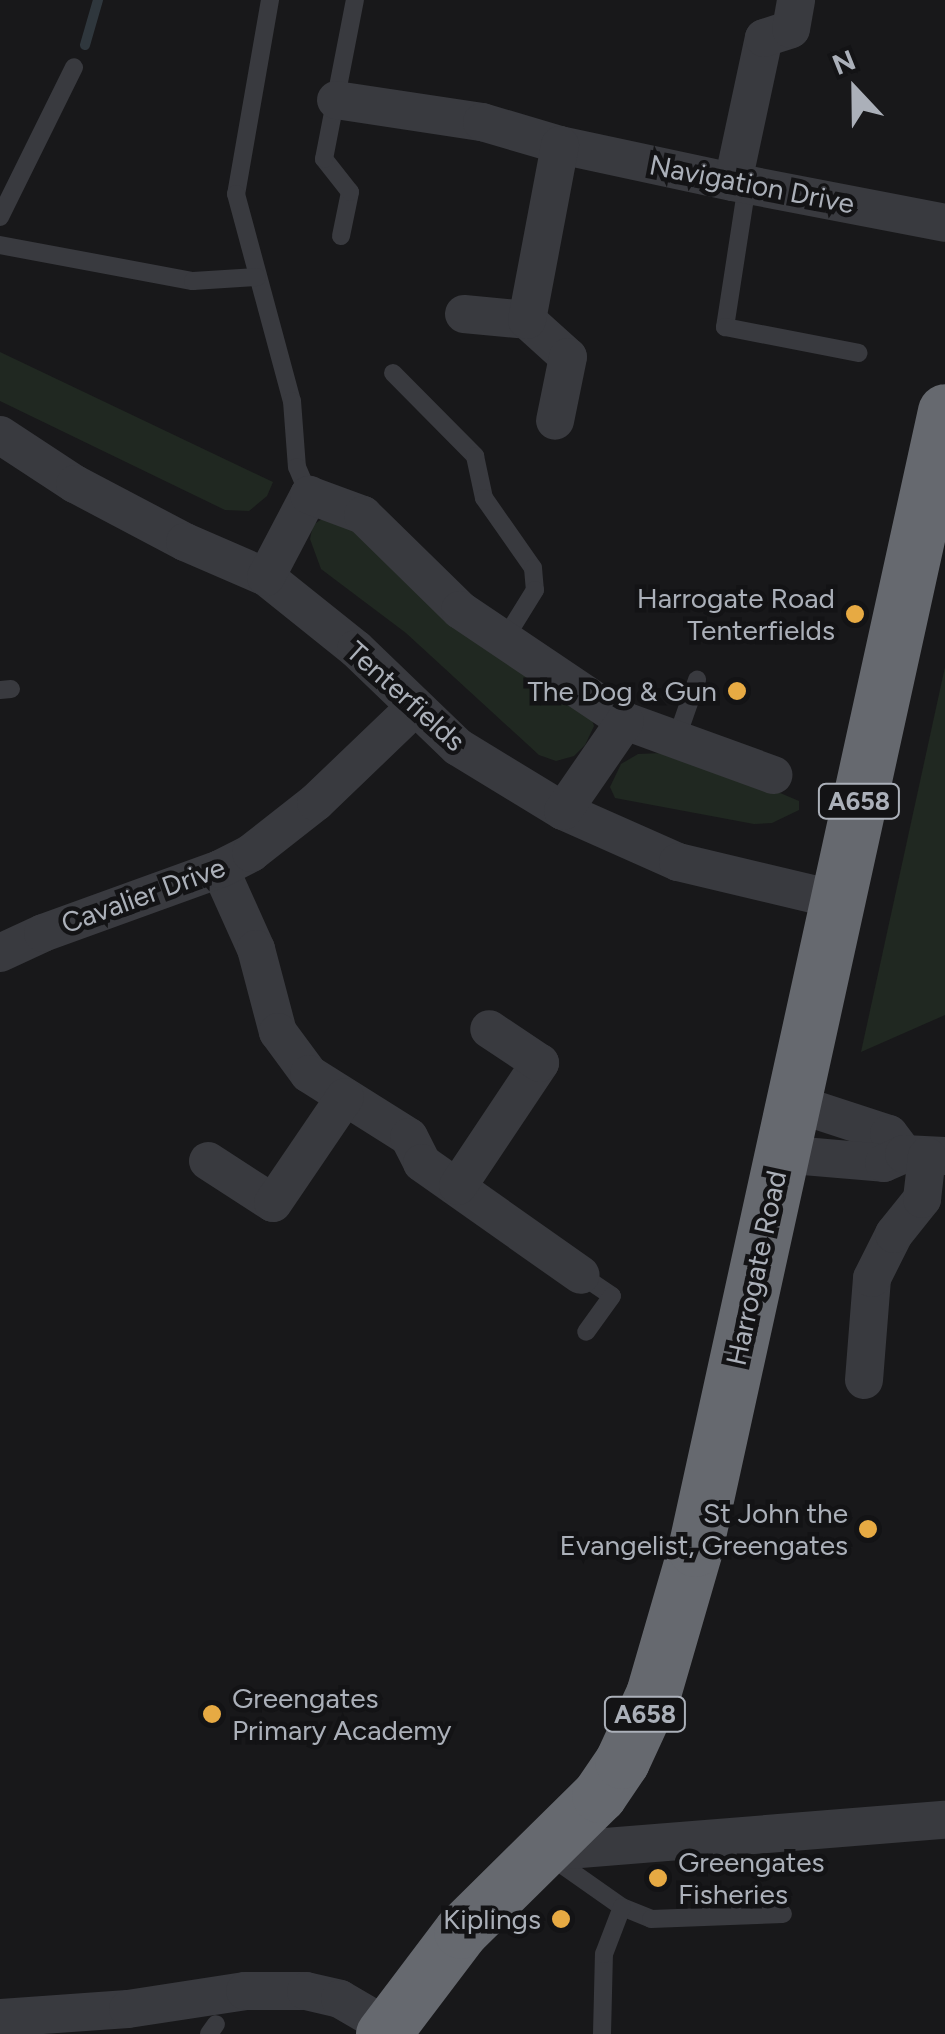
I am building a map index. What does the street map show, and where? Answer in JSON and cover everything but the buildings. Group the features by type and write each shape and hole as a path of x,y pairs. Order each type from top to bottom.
{"highway":[{"name":"Harrogate Road","path":"385,2030 461,1931 599,1795 622,1761 653,1694 695,1548 945,412"}],"street":[{"path":"740,184 764,38 790,29 796,0"},
{"name":"Navigation Drive","path":"336,100 482,122 560,145 945,223"},
{"path":"526,320 560,145"},
{"path":"464,314 526,320 568,357 554,421"},
{"name":"Tenterfields","path":"0,435 75,484 185,542 266,577 356,649 458,747 563,811 678,862 838,900"},
{"path":"266,577 309,495 363,515 460,610 625,721 773,775"},
{"name":"Cavalier Drive","path":"0,954 43,933 220,869 251,853 316,802 414,708"},
{"path":"563,811 625,721"},
{"path":"220,869 256,948 278,1032 309,1074 409,1137 422,1163 582,1276"},
{"path":"458,1186 540,1063 489,1029"},
{"path":"208,1161 272,1203 346,1097"},
{"path":"791,1102 889,1134 925,1155"},
{"path":"780,1154 884,1163 925,1155"},
{"path":"864,1380 872,1278 894,1234 922,1198 925,1155"},
{"path":"543,1852 945,1820"},
{"path":"0,2018 128,2009 245,1991 306,1992 340,1999 385,2030"}],"lane":[{"path":"270,0 236,194 292,401 296,467 309,495"},
{"path":"341,236 350,192 324,159 355,0"},
{"path":"0,217 74,67"},
{"path":"740,184 725,327 859,353"},
{"path":"0,245 193,281 257,277"},
{"path":"393,373 476,456 484,498 533,568 534,590 504,640"},
{"path":"676,740 697,680"},
{"path":"582,1276 612,1296 586,1332"},
{"path":"543,1852 622,1907 650,1919 783,1914"},
{"path":"602,2034 604,1954 622,1907"}],"shaded area":[{"path":"0,352 273,482 267,496 249,511 225,510 0,401"},
{"path":"322,519 346,522 590,715 594,726 585,745 574,756 556,761 539,755 406,633 321,569 310,539 313,525"},
{"path":"945,667 945,1015 861,1052"},
{"path":"638,754 698,758 799,801 799,810 772,823 754,824 615,798 610,787 621,764"}],"waterway":[{"path":"85,45 98,0"}],"place":[{"name":"Harrogate Road Tenterfields","path":"855,614"},
{"name":"The Dog & Gun","path":"737,691"},
{"name":"St John the Evangelist, Greengates","path":"868,1529"},
{"name":"Greengates Primary Academy","path":"212,1714"},
{"name":"Greengates Fisheries","path":"658,1878"},
{"name":"Kiplings","path":"561,1919"}]}
